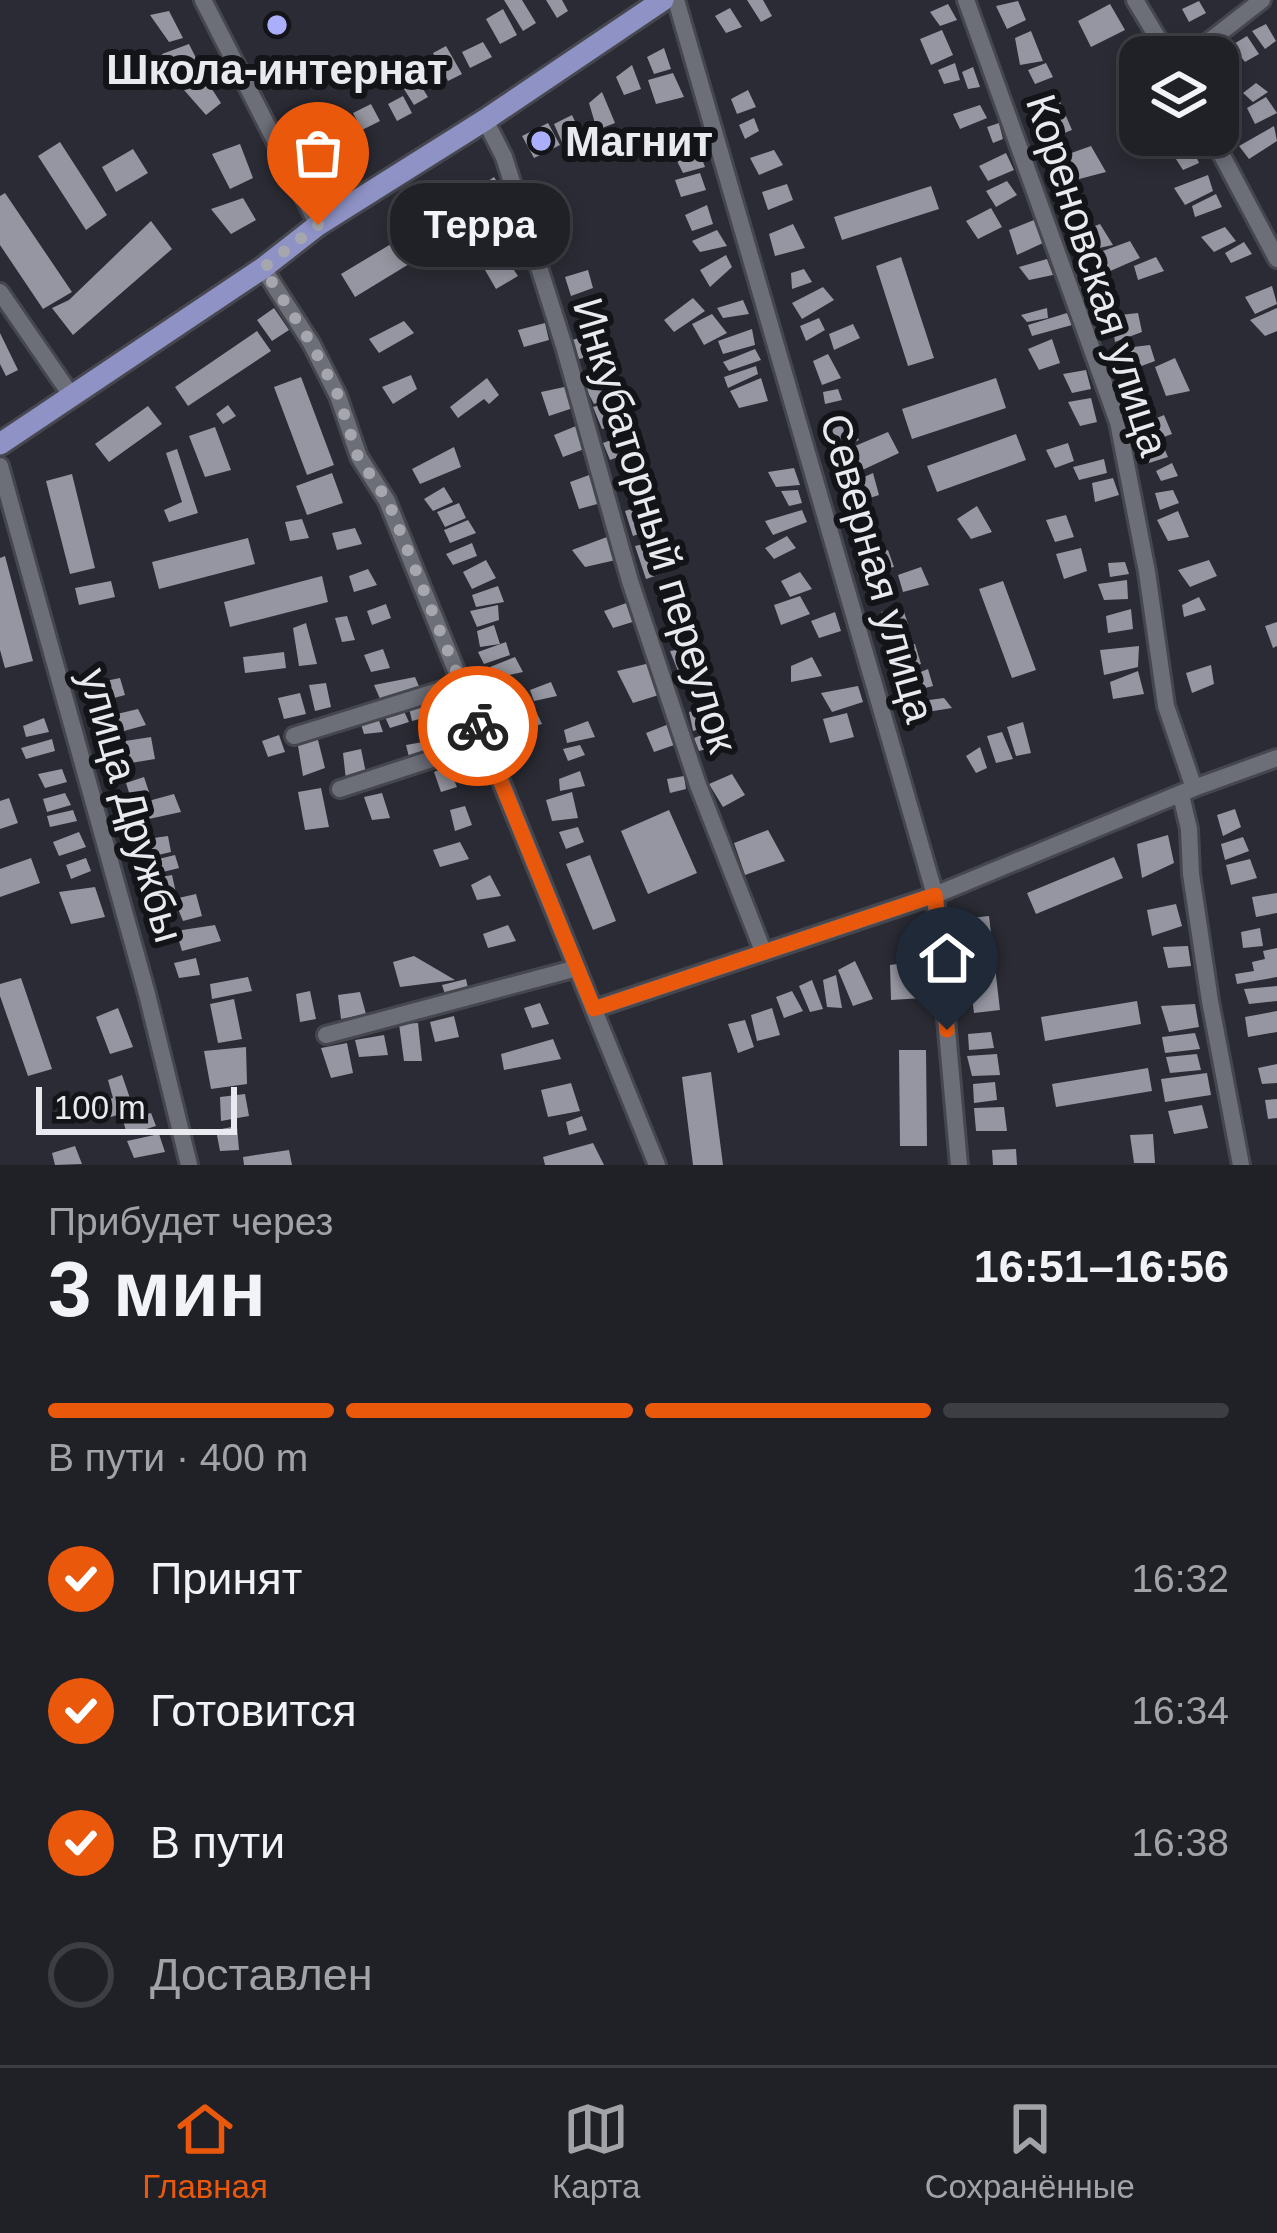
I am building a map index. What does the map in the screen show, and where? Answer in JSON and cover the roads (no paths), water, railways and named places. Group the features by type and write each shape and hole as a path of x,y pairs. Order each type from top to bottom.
{"main road":[{"path":"0,444 263,268 318,225 663,0"}],"street":[{"path":"202,0 318,225"},
{"name":"Северная улица","path":"676,0 935,895 959,1165"},
{"name":"Кореновская улица","path":"966,0 1118,422 1148,572 1166,706 1188,791 1191,874 1241,1165"},
{"path":"1135,0 1156,36"},
{"path":"1216,36 1262,0"},
{"name":"Инкубаторный переулок","path":"484,120 504,157 564,346 630,581 698,785 763,950"},
{"path":"1222,156 1276,254"},
{"path":"263,268 311,343 338,395 358,457 388,501 656,1165"},
{"path":"0,292 73,398"},
{"name":"улица Дружбы","path":"0,466 147,994 189,1165"},
{"path":"294,736 460,684"},
{"path":"340,789 484,742"},
{"path":"594,1009 935,895 1277,758"},
{"path":"326,1035 578,968"}],"place":[{"name":"Школа-интернат","path":"277,25"},
{"name":"Магнит","path":"541,141"},
{"name":"Терра","path":"318,225"}]}
